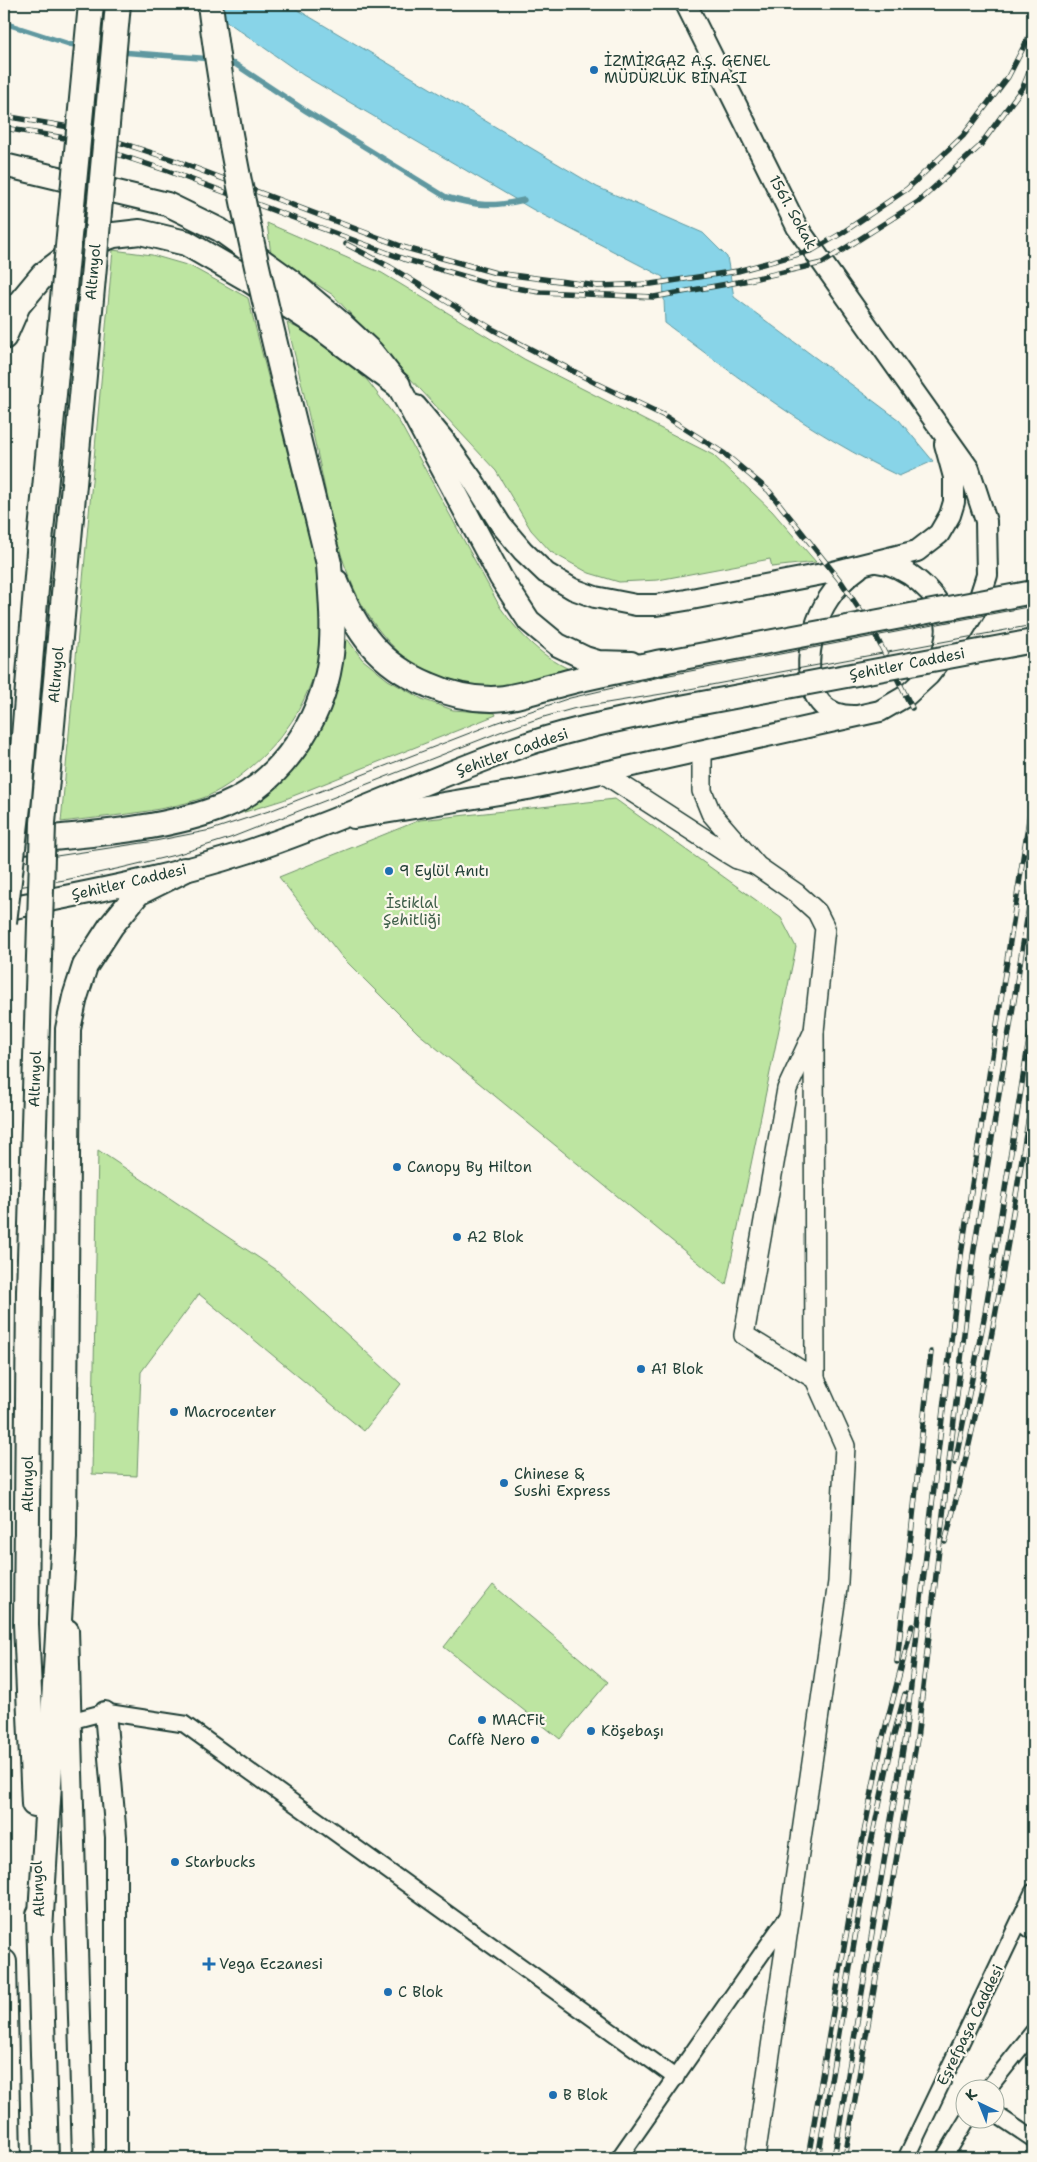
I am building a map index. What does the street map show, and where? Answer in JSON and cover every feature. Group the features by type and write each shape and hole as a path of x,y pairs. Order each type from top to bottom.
{"highway":[{"name":"Altınyol","path":"4,922 19,798 38,552 91,4"},
{"name":"Altınyol","path":"46,2158 40,1931 26,1624 29,1292 43,823 118,4"},
{"path":"210,4 228,125 248,220 329,564 357,626 385,659 407,676 462,697 492,699 513,697 596,675 662,662"},
{"path":"4,337 18,305 43,275 80,247 114,236 140,232 186,243 245,276 315,323 398,385"},
{"path":"4,843 149,826 225,806 255,788 280,766 298,742 312,720 324,691 330,661 333,623 329,564"},
{"path":"40,1931 64,1538 68,1029 74,997 85,966 111,926 138,894 184,870"},
{"path":"4,1962 8,2158"}],"main road":[{"name":"1561. Sokak","path":"686,4 797,227 941,430 968,469 972,478 986,520 988,560 984,589 976,610 962,632 936,665"},
{"path":"4,165 167,204 220,230 290,280 372,352 444,440 472,479 501,525 546,573 573,589 617,602 636,605 656,605 869,564 917,551 934,539 945,524 954,502 956,490 954,478 941,430"},
{"path":"398,385 501,578 529,621 558,645 585,658 598,662 617,664 662,662 1033,592"},
{"path":"332,822 528,789 861,716 893,705 906,696 936,665 942,653 947,629 940,606 927,590 906,573 887,563 869,564 847,577 829,598 816,624 808,656 810,680 814,691 824,705 838,714 861,716"},
{"name":"Şehitler Caddesi","path":"4,909 184,870 247,852 332,822 517,747 607,722 1033,641"},
{"path":"64,1538 83,2158"},
{"path":"105,1712 116,1837 116,2158"}],"street":[{"path":"702,751 702,791 711,813 757,866 796,893 817,912 825,928 814,1031 815,1379 844,1446 839,1573 788,1916 755,2158"},
{"path":"603,772 722,850 737,859 757,866"},
{"path":"814,1031 787,1089 744,1334 815,1379"},
{"path":"71,1721 105,1712 184,1724 676,2078"},
{"name":"Eşrefpaşa Caddesi","path":"906,2158 1033,1892"},
{"path":"619,2158 788,1916"},
{"path":"1020,1921 1033,1932"},
{"path":"996,2080 1033,2032"},
{"path":"1004,2119 1033,2139"},
{"path":"944,2158 962,2130"}],"green space":[{"path":"267,223 382,273 524,359 713,455 772,511 816,562 772,567 770,559 658,580 619,582 589,573 551,552 531,530 496,471 333,295 271,255"},
{"path":"113,250 152,255 190,266 248,298 321,584 321,648 311,683 292,721 271,748 238,778 214,793 186,803 133,813 61,822"},
{"path":"287,323 306,332 338,355 367,380 400,423 500,607 533,645 564,667 576,672 505,688 476,689 461,687 442,681 424,671 413,664 390,643 372,621 346,570 330,514"},
{"path":"345,640 348,640 362,659 388,680 422,699 453,710 495,713 496,715 283,800 232,816 266,791 294,765 316,734 334,696"},
{"name":"İstiklal Şehitliği","path":"615,799 781,918 796,947 726,1285 418,1033 342,957 279,877 420,820"},
{"path":"98,1150 277,1270 401,1384 364,1431 199,1294 141,1372 137,1476 92,1474"},
{"path":"493,1585 608,1682 560,1739 444,1647"}],"water":[{"path":"202,4 288,4 597,187 703,233 727,257 734,297 899,420 933,461 899,476 807,425 665,323 663,277 532,209 303,75"}],"waterway":[{"path":"4,23 69,44 81,46"},
{"path":"120,52 213,59"},
{"path":"224,62 235,64 306,111 446,197 485,204 503,204 524,200"}],"tram line":[{"path":"4,864 155,841 211,830 272,810 498,722 570,698 664,676 1033,606"},
{"path":"4,889 65,880 121,868 179,854 230,838 500,732 576,708 668,693 1033,625"}],"railway":[{"path":"4,116 75,128 171,159 406,248 496,273 598,286 651,284 738,271 813,250 842,233 907,189 963,136 1008,77 1033,29"},
{"path":"4,128 71,139 168,171 404,259 491,284 540,292 654,297 744,281 822,263 918,202 979,147 1023,87 1033,63"},
{"path":"346,244 390,267 494,330 596,383 665,416 725,454 769,491 842,583 873,630 912,708"},
{"path":"834,2158 905,1737 961,1255 1033,794"},
{"path":"845,2158 917,1739 973,1256 1033,882"},
{"path":"955,1463 985,1314 1033,1015"},
{"path":"945,1542 984,1374 1005,1262 1033,1092"},
{"path":"897,1662 931,1352"},
{"path":"808,2158 861,1848 882,1741 912,1626"},
{"path":"818,2158 870,1848 894,1735 905,1694"}],"place":[{"name":"İZMİRGAZ A.Ş. GENEL MÜDÜRLÜK BİNASI","path":"594,70"},
{"name":"9 Eylül Anıtı","path":"389,871"},
{"name":"Canopy By Hilton","path":"397,1167"},
{"name":"A2 Blok","path":"457,1237"},
{"name":"A1 Blok","path":"641,1369"},
{"name":"Macrocenter","path":"174,1412"},
{"name":"Chinese & Sushi Express","path":"504,1483"},
{"name":"MACFit","path":"482,1720"},
{"name":"Köşebaşı","path":"591,1731"},
{"name":"Caffè Nero","path":"535,1740"},
{"name":"Starbucks","path":"175,1862"},
{"name":"Vega Eczanesi","path":"209,1964"},
{"name":"C Blok","path":"388,1992"},
{"name":"B Blok","path":"553,2095"}]}
